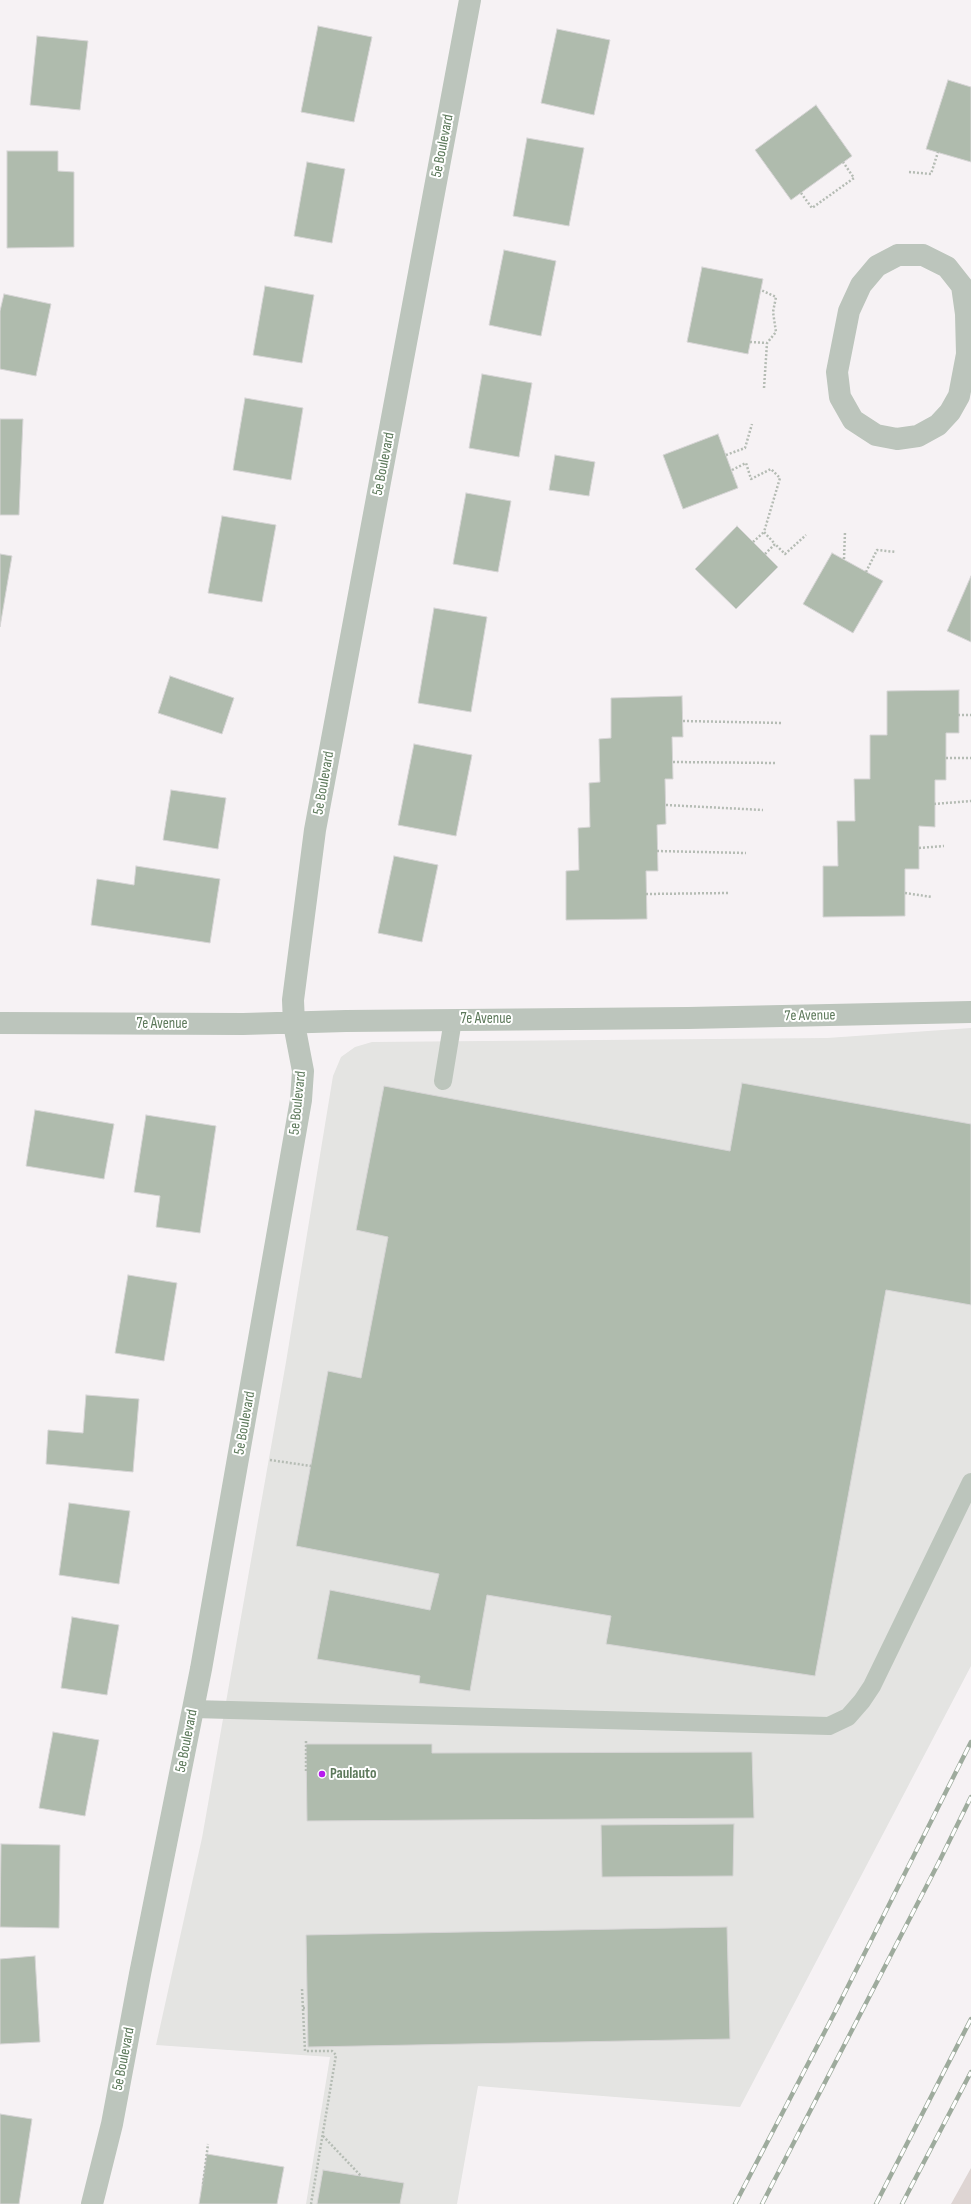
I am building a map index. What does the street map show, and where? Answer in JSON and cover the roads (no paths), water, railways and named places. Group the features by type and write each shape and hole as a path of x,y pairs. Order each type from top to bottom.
{"street":[{"name":"5e Boulevard","path":"92,2204 112,2124 193,1710 301,1100 303,1071 294,1024 295,976 315,830 470,0"},
{"path":"898,255 923,255 947,267 962,286 966,314 967,354 965,398 938,425 918,436 897,439 876,435 853,420 840,398 837,372 849,311 861,285 877,266 898,255"},
{"name":"7e Avenue","path":"0,1023 294,1024 971,1012"}],"lane":[{"path":"443,1081 453,1020"},
{"path":"193,1710 829,1726 848,1717 862,1701 872,1686 971,1482"}],"railway":[{"path":"735,2204 835,2012 971,1742"},
{"path":"762,2204 939,1862 971,1797"},
{"path":"876,2204 971,2019"},
{"path":"902,2204 971,2072"}],"place":[{"name":"Paulauto","path":"322,1774"}]}
